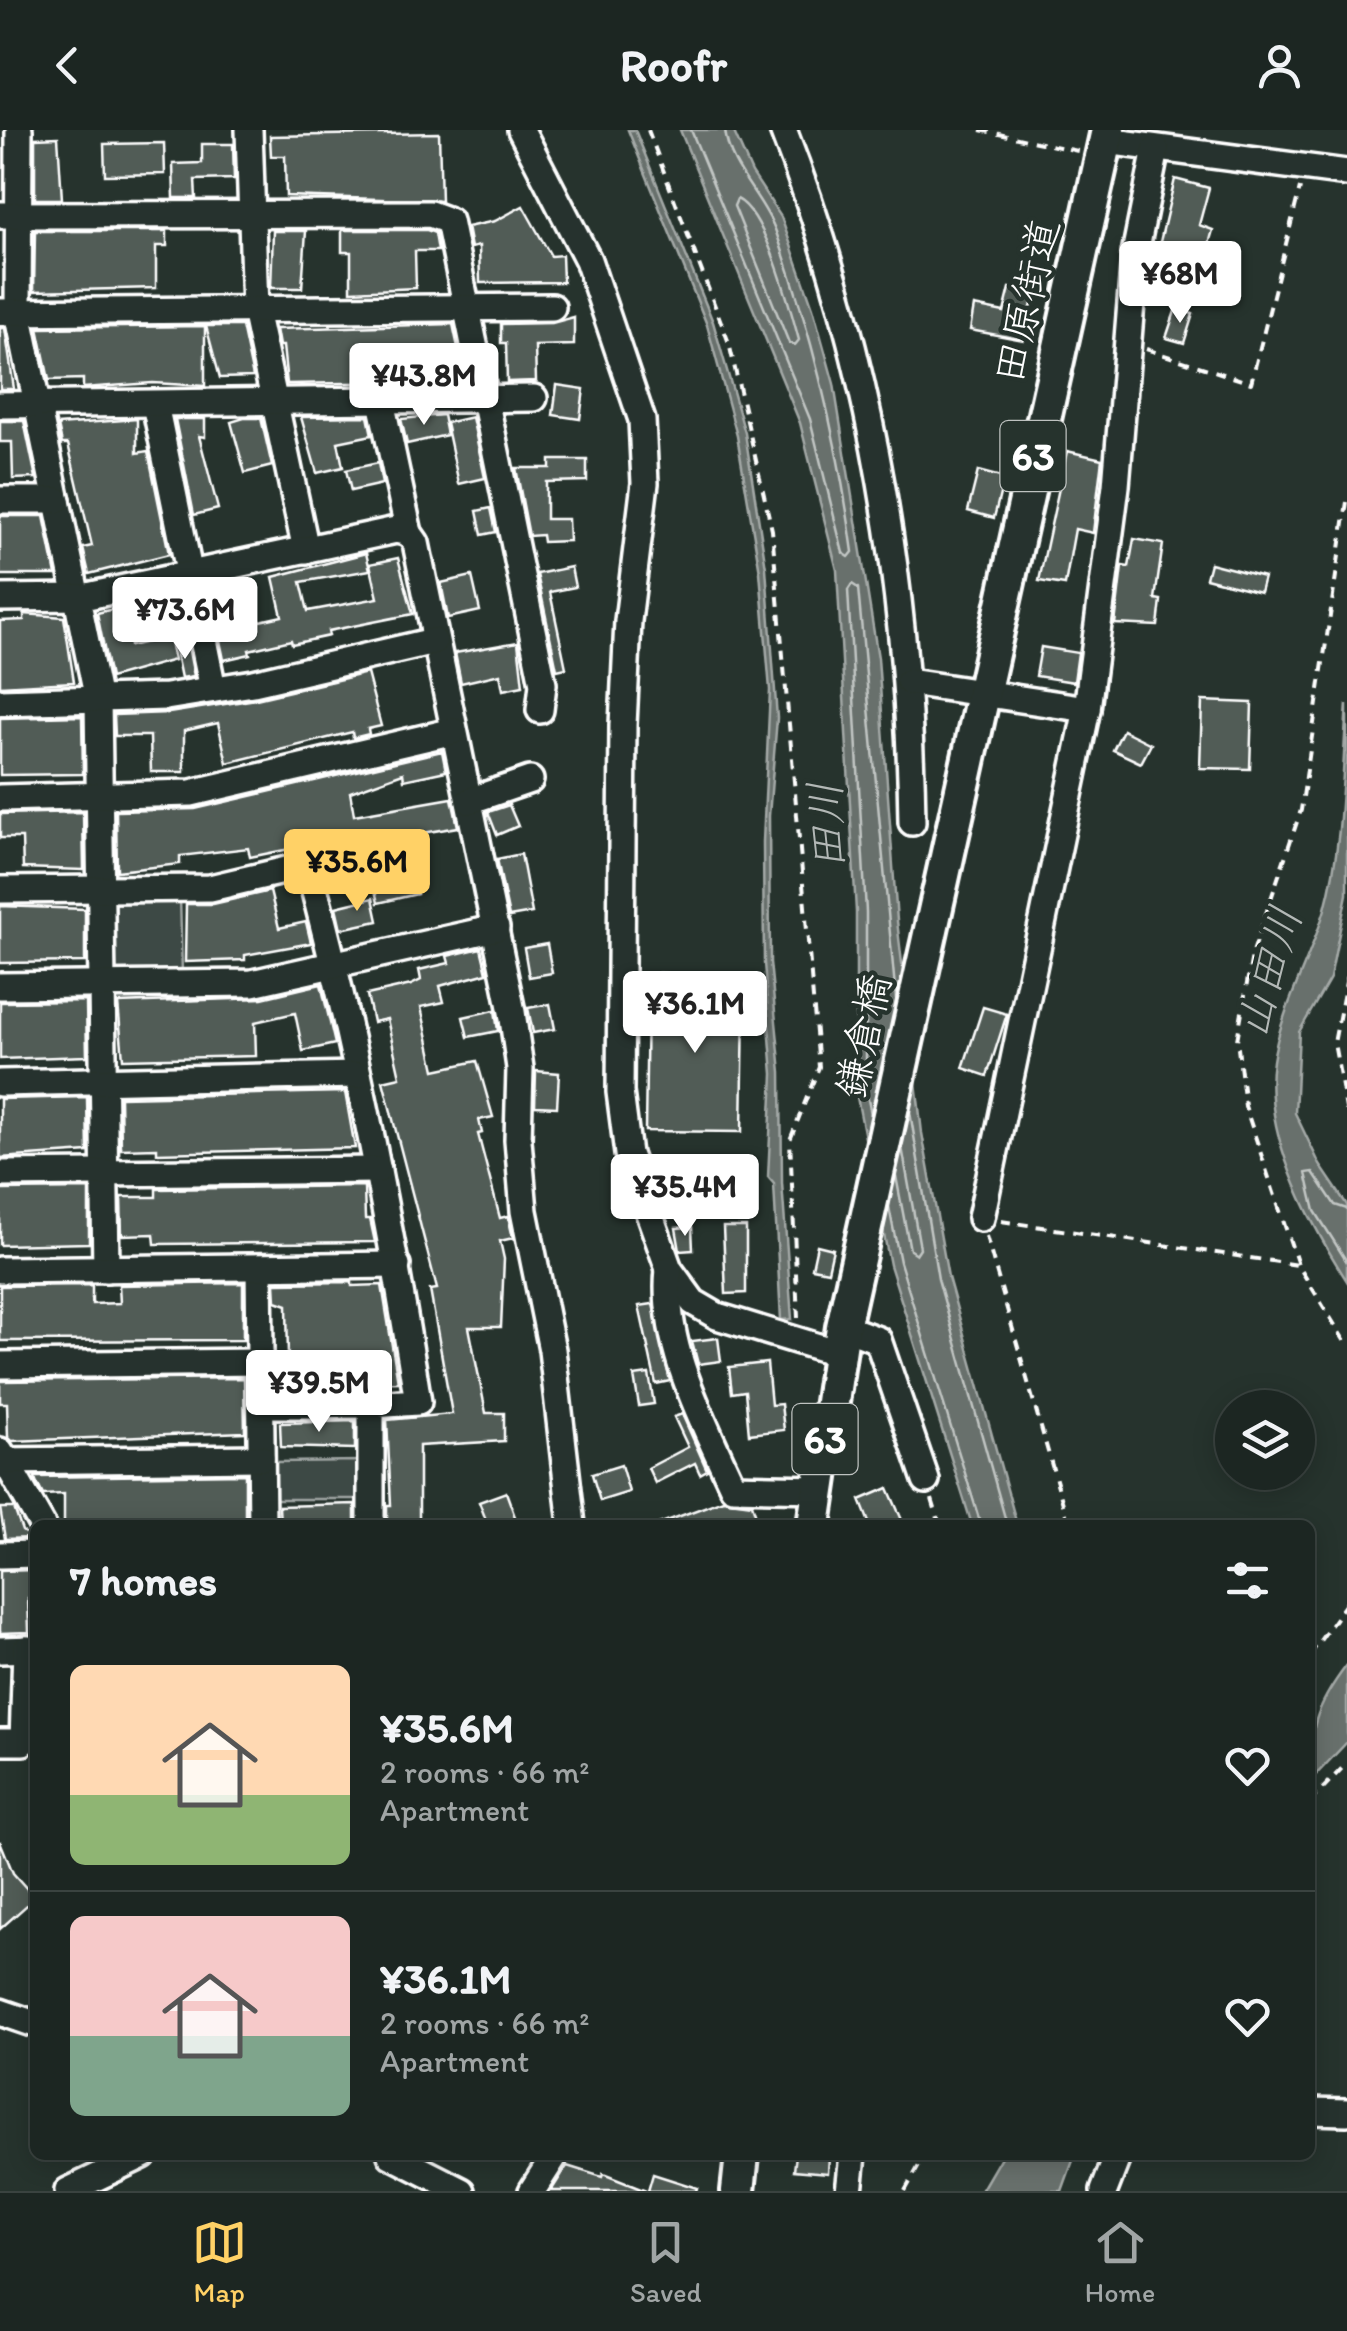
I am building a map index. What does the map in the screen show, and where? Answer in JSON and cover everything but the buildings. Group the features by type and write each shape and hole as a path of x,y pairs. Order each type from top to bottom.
{"main road":[{"name":"田原街道","path":"962,784 1105,142"},
{"name":"鎌倉橋","path":"843,1329 962,784"},
{"name":"63","path":"815,1520 843,1329"},
{"path":"738,2191 741,2160"}],"street":[{"path":"19,130 9,215 9,312 38,405 98,700 106,1269"},
{"path":"249,130 255,310 306,550"},
{"path":"521,130 588,260 642,420 645,483 628,621 623,724 620,1092 634,1178 668,1270 684,1292 705,1310 800,1341 843,1329 878,1340 926,1480"},
{"path":"782,130 811,204 850,339 896,576 909,682 912,822"},
{"path":"1105,142 1347,173"},
{"path":"980,1218 1087,709 1116,486 1135,254 1156,149"},
{"path":"9,215 430,214 450,222 543,684 540,710"},
{"path":"9,312 552,307"},
{"path":"0,405 534,398"},
{"path":"382,401 409,533 416,543 496,928 520,1068 518,1140 524,1211 552,1350 571,1520"},
{"path":"155,404 213,689"},
{"path":"0,500 57,500"},
{"path":"0,598 77,597 396,530 409,533"},
{"path":"0,702 98,700 213,689 434,641"},
{"path":"909,682 1087,709"},
{"path":"0,798 191,793 454,732"},
{"path":"469,801 530,780"},
{"path":"0,890 210,888 308,865 335,965 378,1170 418,1402 261,1405"},
{"path":"0,986 252,983 496,928"},
{"path":"0,1082 358,1075"},
{"path":"0,1174 378,1170"},
{"path":"0,1270 397,1265"},
{"path":"259,1268 262,1520"},
{"path":"668,1270 666,1289 688,1388 733,1486 818,1488"},
{"path":"0,1365 260,1362"},
{"path":"371,1405 372,1520"},
{"path":"2,1458 261,1458"},
{"path":"2,1458 39,1520"},
{"path":"0,1554 30,1554"},
{"path":"0,1650 30,1649"},
{"path":"0,1742 23,1742 30,1661"},
{"path":"0,2012 30,2022"},
{"path":"1315,2111 1347,2112"},
{"path":"68,2191 133,2160"},
{"path":"401,2160 460,2190"},
{"path":"532,2191 552,2160"},
{"path":"849,2191 852,2160"},
{"path":"1104,2191 1116,2160"}],"path":[{"path":"648,130 729,343 772,530 793,732 819,1067 790,1140 800,1341"},
{"path":"980,130 1105,142"},
{"path":"1128,344 1251,383 1305,168"},
{"path":"1347,502 1301,810 1252,955 1237,1040 1246,1106 1298,1265 1347,1345"},
{"path":"1347,978 1334,1042 1347,1114"},
{"path":"1067,1520 980,1218 1298,1265"},
{"path":"926,1480 938,1520"},
{"path":"1315,1648 1347,1602"},
{"path":"1315,1797 1347,1764"},
{"path":"905,2191 922,2160"}],"shaded area":[{"path":"180,896 182,974 114,975 112,898"},
{"path":"363,1461 364,1499 275,1499 275,1462"}],"water":[{"path":"628,130 635,130 713,322 745,433 766,568 777,718 769,816 770,962 781,1072 782,1183 792,1319 781,1320 774,1184 768,1177 773,1074 764,963 763,842 770,690 760,572 737,436 707,325"},
{"path":"680,130 733,130 752,173 781,217 834,384 878,658 897,921 922,1133 948,1277 1016,1520 970,1520 890,1265 856,1092 856,912 837,570 800,423"},
{"path":"1347,704 1347,894 1330,978 1299,1032 1295,1113 1320,1165 1347,1205 1347,1281 1292,1176 1275,1118 1272,1089 1273,1061 1282,1023 1331,884 1341,807"},
{"path":"1347,1665 1347,1742 1315,1776 1315,1725 1327,1694"},
{"path":"999,2160 1073,2160 1062,2191 981,2191"}],"water label":[{"name":"田川","path":"826,826"},
{"name":"山田川","path":"1268,972"}]}
